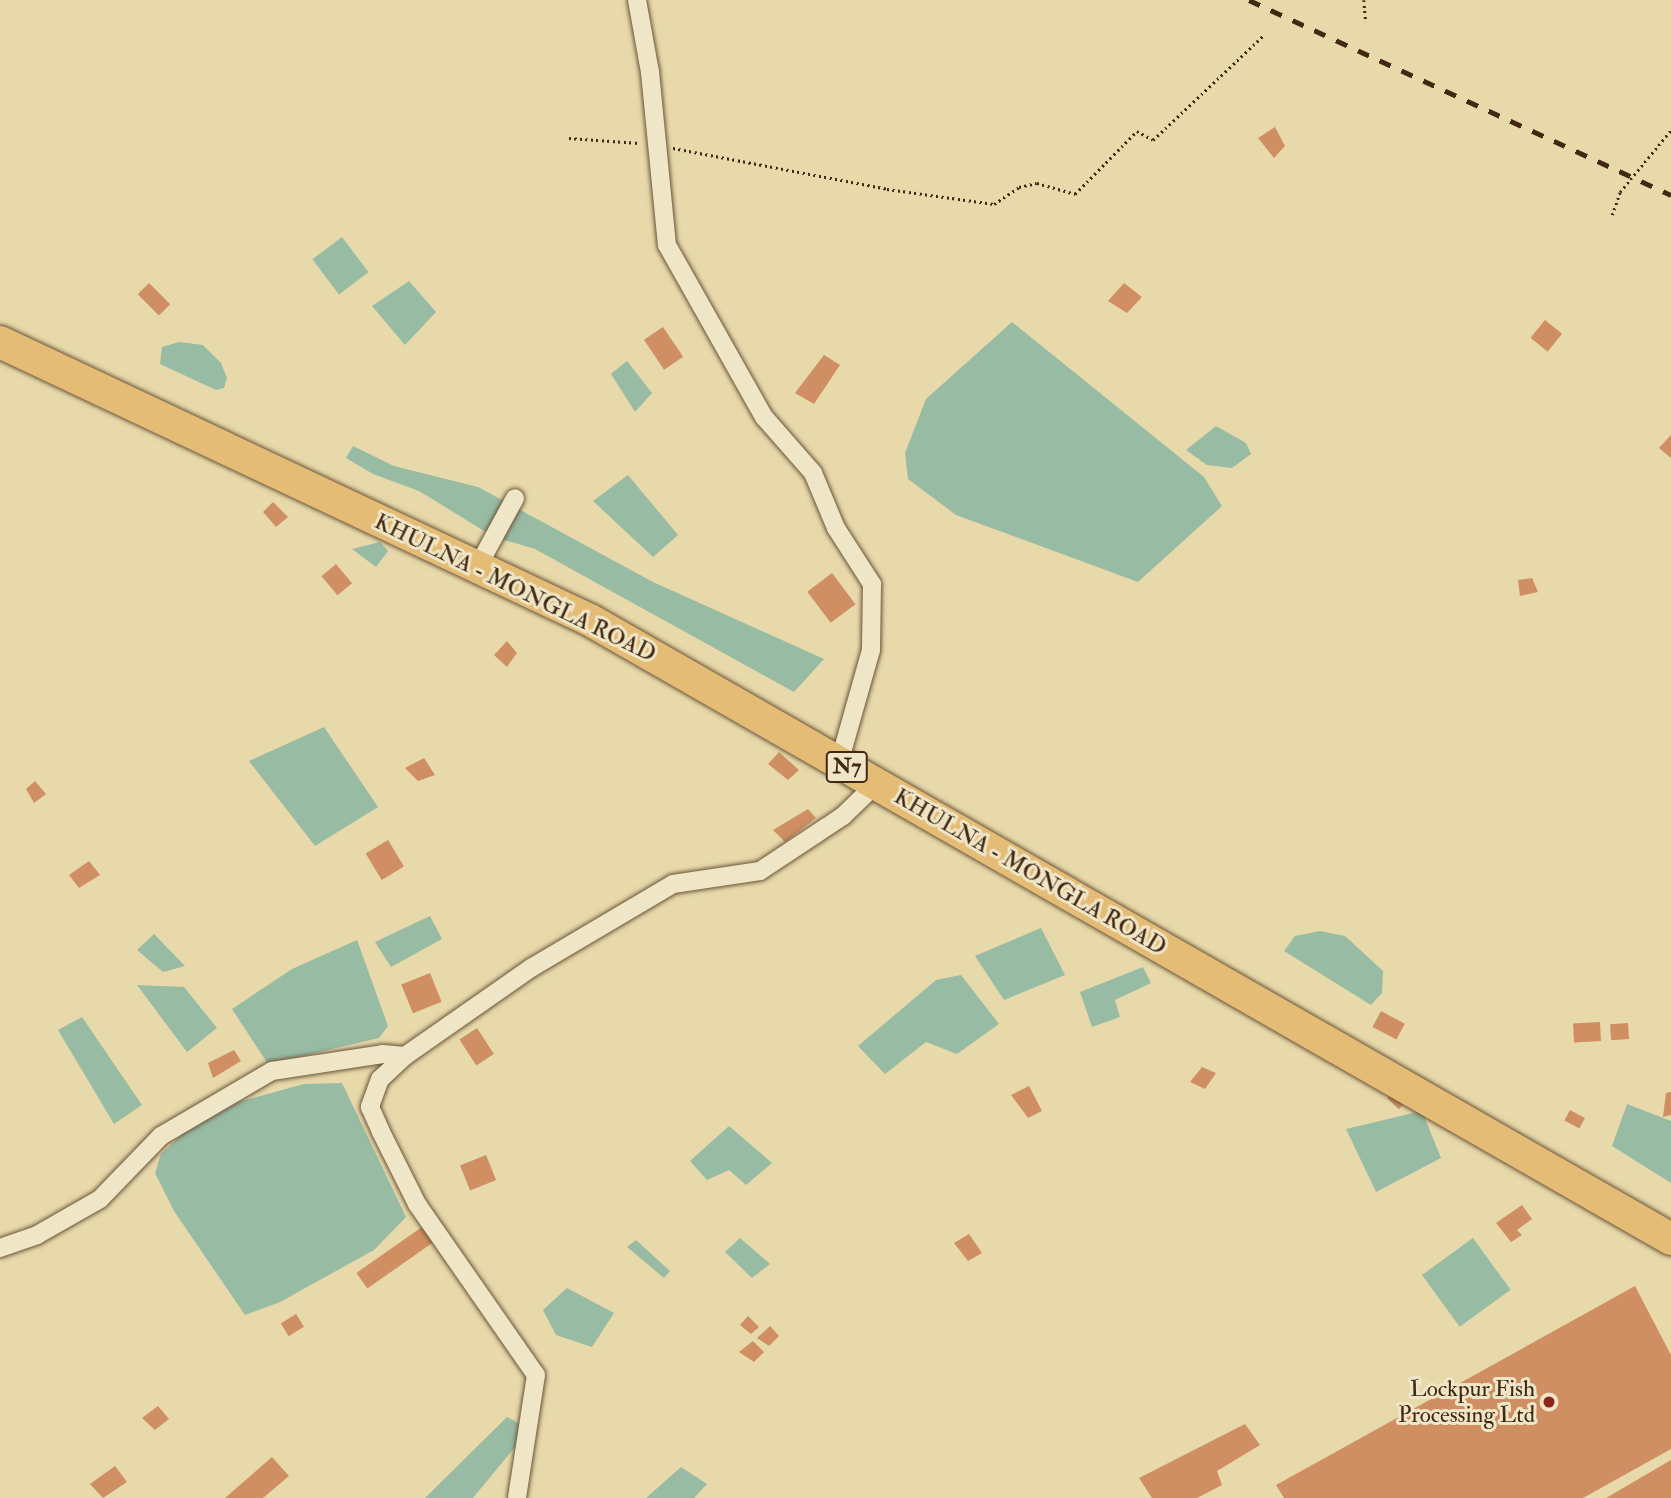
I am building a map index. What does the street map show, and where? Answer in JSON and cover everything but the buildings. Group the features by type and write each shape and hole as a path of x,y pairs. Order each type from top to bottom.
{"highway":[{"name":"KHULNA - MONGLA ROAD","path":"0,342 590,620 1671,1239"}],"street":[{"path":"638,0 650,72 667,245 764,417 813,473 836,528 872,584 870,650 839,763"},
{"path":"478,566 514,498"},
{"path":"517,1498 536,1375 417,1205 370,1107 380,1079 405,1056 531,968 673,884 760,871 843,816 876,783"},
{"path":"0,1248 37,1235 100,1199 161,1136 272,1071 383,1054 405,1056"}],"path":[{"path":"1364,0 1366,22"},
{"path":"569,138 655,143 747,165 994,204 1019,187 1037,183 1075,194 1137,131 1153,140 1263,36"},
{"path":"1612,215 1620,192 1671,130"}],"shaded area":[{"path":"342,237 368,272 339,294 312,259"},
{"path":"409,281 436,312 405,345 372,306"},
{"path":"1012,322 1204,477 1222,506 1138,582 956,515 908,479 905,453 926,399"},
{"path":"179,342 203,345 221,363 227,378 224,388 216,390 160,364 162,347"},
{"path":"627,361 652,393 635,412 611,374"},
{"path":"1216,426 1246,443 1251,454 1232,468 1207,465 1186,450"},
{"path":"353,446 394,466 478,487 653,582 824,659 794,692 535,549 494,537 419,491 373,474 346,458"},
{"path":"628,475 678,535 653,557 593,501"},
{"path":"380,542 388,551 376,567 352,549"},
{"path":"324,727 378,807 315,846 249,761"},
{"path":"430,916 442,939 391,967 375,942"},
{"path":"1041,928 1065,975 1004,1000 975,956"},
{"path":"1320,931 1345,936 1383,971 1382,993 1371,1005 1284,951 1295,936"},
{"path":"154,934 185,966 163,972 137,950"},
{"path":"357,940 388,1026 379,1038 268,1064 232,1009 292,969"},
{"path":"1143,967 1151,983 1115,1000 1120,1017 1092,1027 1080,992"},
{"path":"961,975 999,1024 957,1054 926,1042 885,1074 858,1046 936,980"},
{"path":"137,985 184,987 217,1028 187,1052"},
{"path":"82,1017 142,1105 114,1124 58,1030"},
{"path":"342,1083 406,1217 374,1250 280,1302 245,1315 174,1211 155,1173 161,1154 189,1128 238,1102 304,1084"},
{"path":"1627,1104 1671,1121 1671,1183 1612,1146"},
{"path":"1422,1111 1441,1158 1376,1192 1346,1129"},
{"path":"729,1126 772,1163 746,1185 729,1170 707,1180 690,1161"},
{"path":"740,1238 770,1264 752,1278 725,1252"},
{"path":"1473,1238 1511,1290 1460,1327 1422,1275"},
{"path":"636,1240 670,1271 664,1278 627,1247"},
{"path":"567,1288 614,1313 592,1347 556,1335 543,1310"},
{"path":"507,1417 520,1424 519,1442 473,1498 425,1498"},
{"path":"681,1467 707,1484 694,1498 646,1498"}],"railway":[{"path":"1249,0 1671,195"}],"place":[{"name":"Lockpur Fish Processing Ltd","path":"1549,1402"}]}
